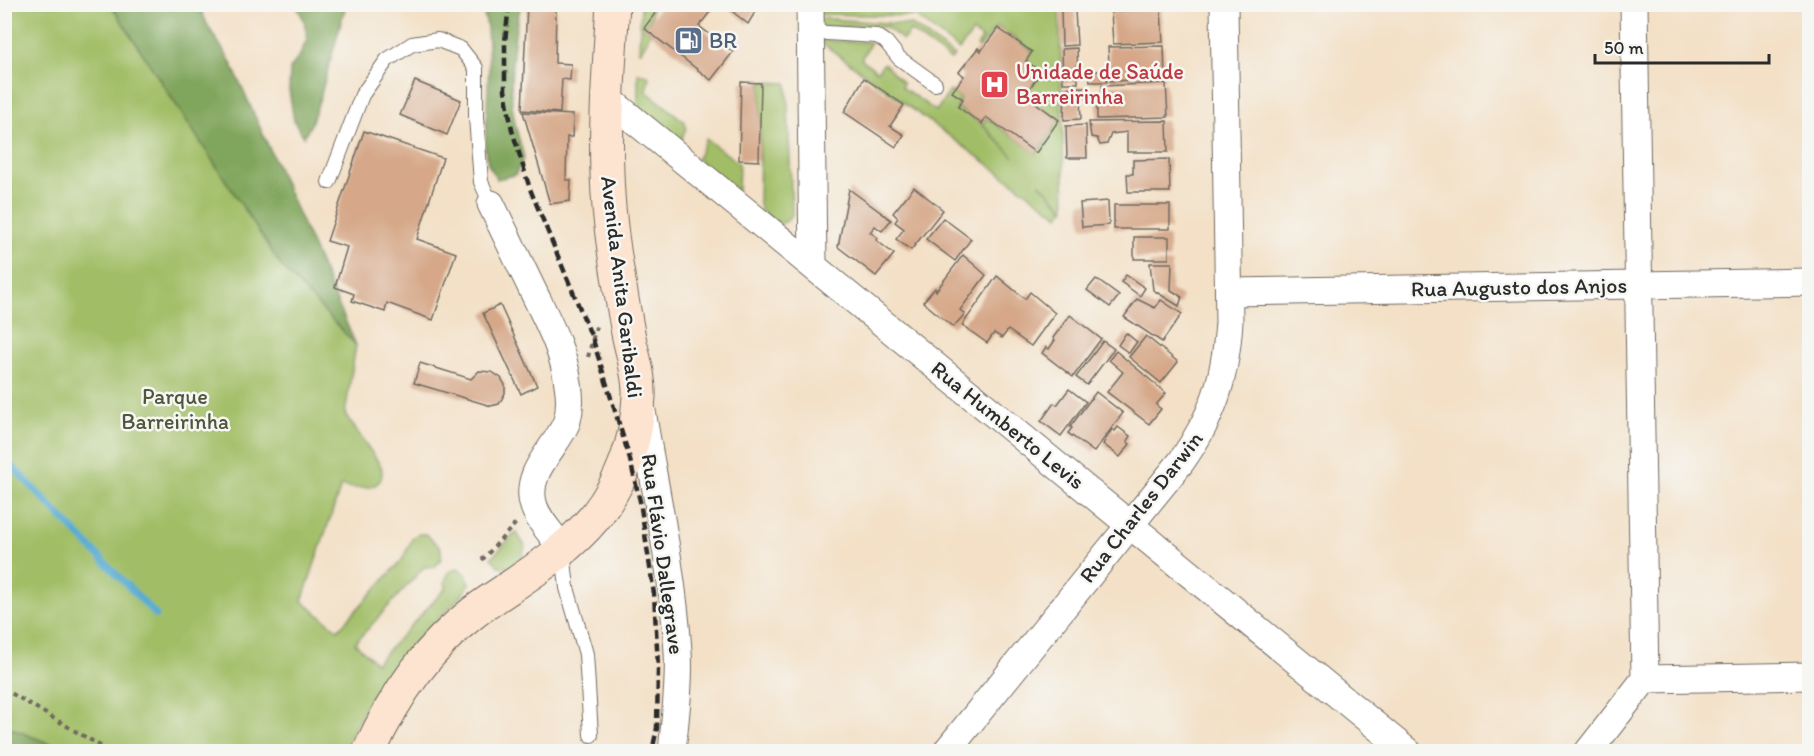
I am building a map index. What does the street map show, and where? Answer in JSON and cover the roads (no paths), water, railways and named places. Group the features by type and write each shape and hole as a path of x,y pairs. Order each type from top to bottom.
{"main road":[{"name":"Avenida Anita Garibaldi","path":"369,752 404,687 434,650 474,612 563,549 594,517 619,480 629,456 639,393 610,229 607,183 607,98 613,4"}],"street":[{"path":"810,4 813,266"},
{"name":"Rua Charles Darwin","path":"946,752 1187,453 1199,437 1212,411 1221,383 1227,352 1229,292 1224,4"},
{"path":"1588,752 1645,679 1634,4"},
{"name":"Rua Humberto Levis","path":"607,98 1408,752"},
{"path":"491,204 550,326 568,384 567,420 535,474 532,490 533,503 538,515 563,549"},
{"name":"Rua Augusto dos Anjos","path":"1229,292 1809,282"},
{"name":"Rua Flávio Dallegrave","path":"639,393 665,548 678,653 677,704 672,752"},
{"path":"1645,679 1809,676"}],"lane":[{"path":"810,32 877,36 886,42 899,58 935,84"},
{"path":"329,182 362,95 387,60 412,44 438,40 461,49 476,68 476,117 481,182 491,204"},
{"path":"563,549 567,588 586,654 591,735"}],"waterway":[{"path":"4,458 156,615"}],"railway":[{"path":"509,4 505,42 505,90 512,130 530,189 593,340 629,456 640,501 654,594 658,666 657,728 652,752"}],"place":[{"name":"BR","path":"688,40"},
{"name":"Unidade de Saúde Barreirinha","path":"995,84"}],"park label":[{"name":"Parque Barreirinha","path":"175,408"}]}
